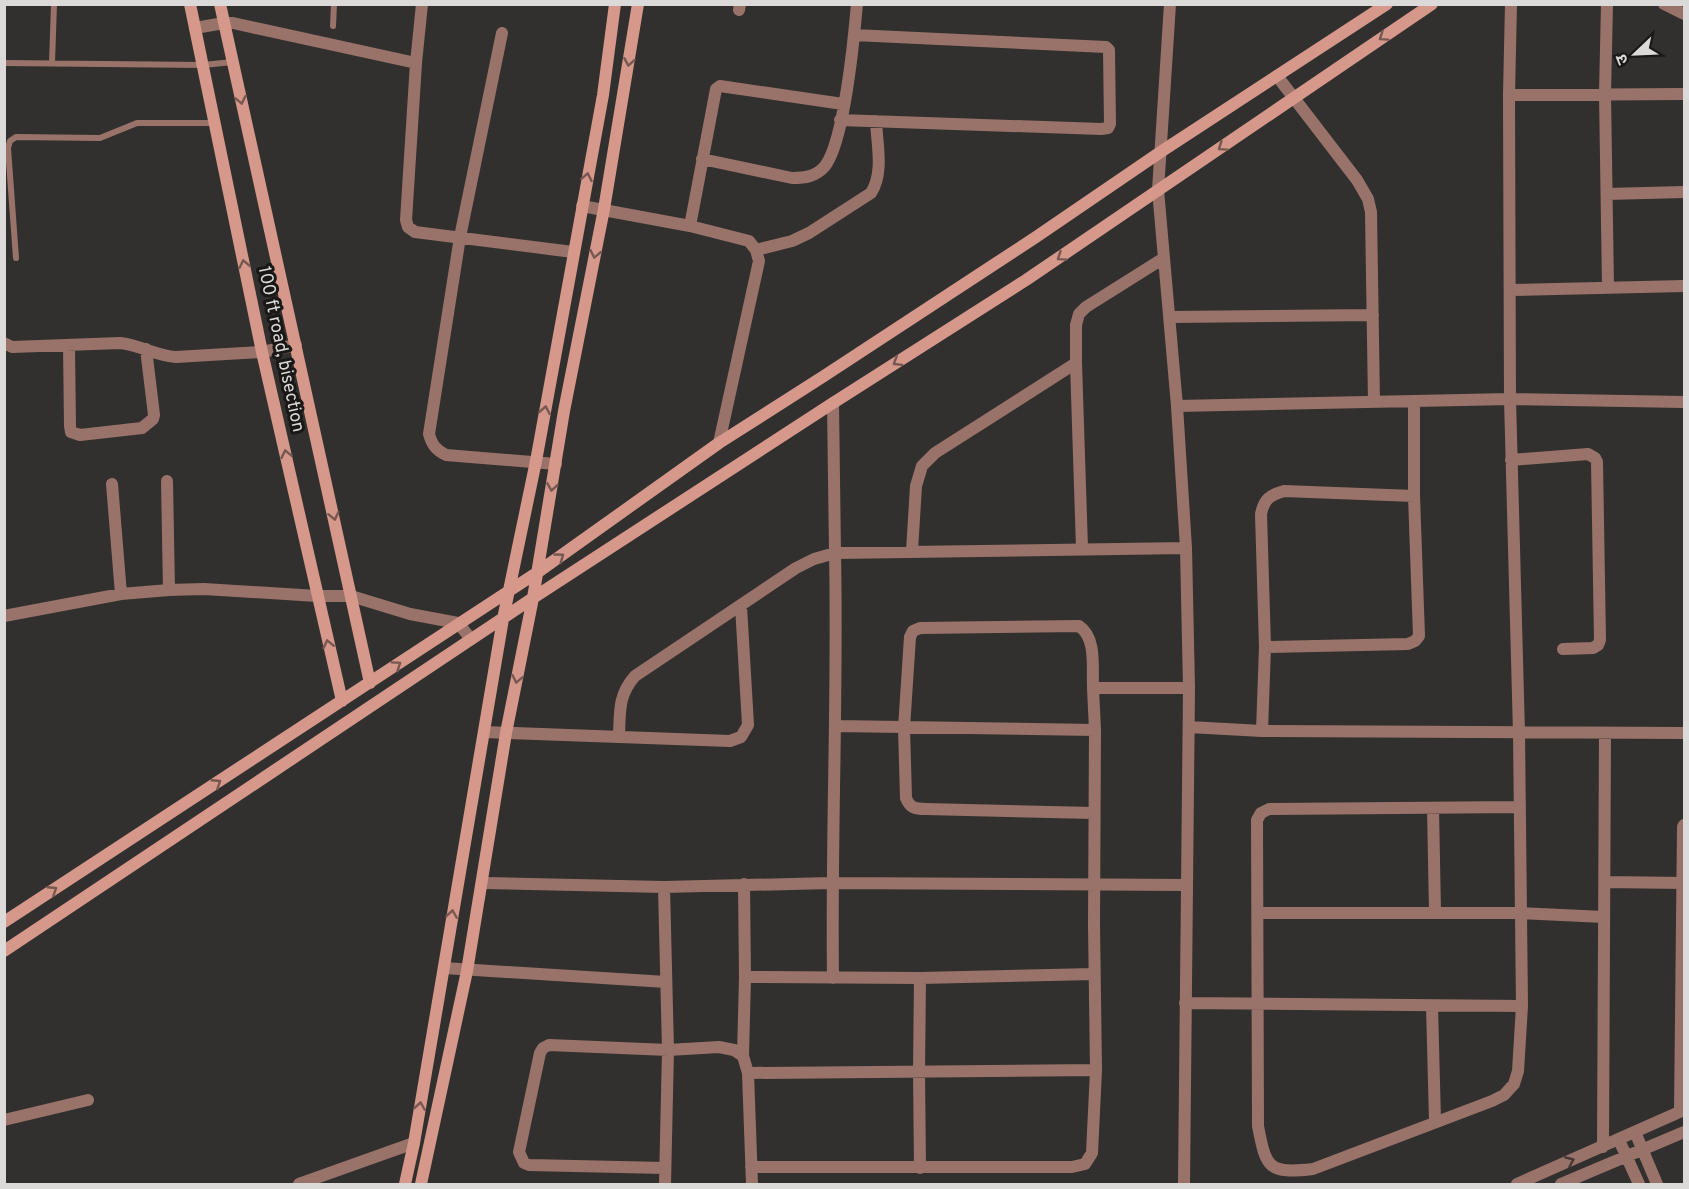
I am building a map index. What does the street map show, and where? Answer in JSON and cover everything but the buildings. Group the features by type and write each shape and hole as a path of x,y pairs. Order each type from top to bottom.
{"street":[{"name":"100 ft road, bisection","path":"190,4 262,352 342,701"},
{"path":"220,4 370,682"},
{"path":"422,4 406,220 408,227 415,232 573,252"},
{"path":"405,1185 508,591 536,462 603,95 615,4"},
{"path":"702,159 792,178 806,178 818,174 826,165 836,143 857,4"},
{"path":"1170,4 1158,190 1177,406 1186,548 1189,727 1184,1185"},
{"path":"4,922 458,623 538,573 719,443 1036,237 1162,151 1387,4"},
{"path":"4,951 533,598 1026,280 1432,4"},
{"path":"1511,4 1510,399 1519,733 1520,807 1522,1006 1518,1071 1514,1084 1504,1095 1492,1101 1313,1169 1292,1171 1276,1169 1267,1161 1258,1126 1257,820 1261,813 1269,809 1520,807"},
{"path":"1608,4 1605,94 1608,287"},
{"path":"1664,4 1684,14"},
{"path":"421,1185 467,971 483,883 506,733 538,573 604,209 635,5"},
{"path":"195,28 224,22 416,63"},
{"path":"502,33 460,237 429,434 436,450 446,455 556,464"},
{"path":"840,120 1101,129 1108,128 1110,123 1109,50 1101,45 854,35"},
{"path":"1277,76 1357,180 1368,199 1371,212 1374,402"},
{"path":"690,226 714,92 720,86 843,104"},
{"path":"1509,95 1684,94"},
{"path":"756,250 792,241 809,233 871,193 877,183 878,171 876,122"},
{"path":"1607,194 1684,192"},
{"path":"582,206 690,226 749,241 756,250 759,261 719,443"},
{"path":"1082,548 1076,363 1076,325 1079,314 1086,307 1164,258"},
{"path":"1510,290 1684,286"},
{"path":"1169,318 1373,315"},
{"path":"4,343 12,347 120,343 136,345 161,356 176,357 262,352 296,345"},
{"path":"69,345 70,426 74,435 142,428 153,419 146,349"},
{"path":"912,551 916,486 922,466 935,453 1076,363"},
{"path":"1177,406 1510,399 1684,402"},
{"path":"1265,646 1401,645 1415,641 1419,636 1414,496 1414,400"},
{"path":"833,403 837,643 831,883 833,978"},
{"path":"1511,460 1588,454 1598,462 1600,640 1593,648 1563,649"},
{"path":"167,481 169,590"},
{"path":"112,484 121,594"},
{"path":"1262,731 1265,646 1261,514 1263,504 1270,495 1284,491 1414,496"},
{"path":"619,736 620,702 625,687 634,676 796,568 814,559 835,553 1186,548"},
{"path":"4,616 121,594 169,590 204,589 351,596 410,614 458,623 471,639"},
{"path":"484,732 730,741 741,737 748,725 741,606"},
{"path":"751,1167 1072,1167 1085,1164 1092,1153 1096,1070 1095,730 1090,640 1086,631 1079,626 920,628 913,631 910,637 904,728 906,798 909,806 1094,813"},
{"path":"1093,688 1189,688"},
{"path":"836,726 1095,730"},
{"path":"1189,727 1262,731 1684,733"},
{"path":"1603,1147 1605,733"},
{"path":"1433,808 1435,912"},
{"path":"1517,1185 1682,1111 1684,825"},
{"path":"1605,882 1683,883"},
{"path":"483,883 664,887 831,883 1187,885"},
{"path":"744,884 746,977 743,1056 748,1073 752,1185"},
{"path":"664,887 668,1050 665,1185"},
{"path":"1258,913 1435,912 1604,916"},
{"path":"444,968 666,982"},
{"path":"746,977 920,978 1094,974"},
{"path":"920,978 920,1168"},
{"path":"1185,1003 1522,1006"},
{"path":"1432,1006 1435,1122"},
{"path":"666,1168 529,1165 520,1158 519,1152 543,1048 549,1045 668,1050 719,1047 734,1050 743,1056"},
{"path":"748,1073 1096,1070"},
{"path":"4,1120 88,1100"},
{"path":"1561,1185 1684,1131"},
{"path":"1635,1132 1658,1185"},
{"path":"1619,1140 1639,1185"},
{"path":"299,1185 414,1143"}],"lane":[{"path":"52,63 54,4"},
{"path":"333,26 334,4"},
{"path":"4,63 203,65 233,62"},
{"path":"15,258 8,148 10,141 16,137 100,138 137,123 215,123"}]}
